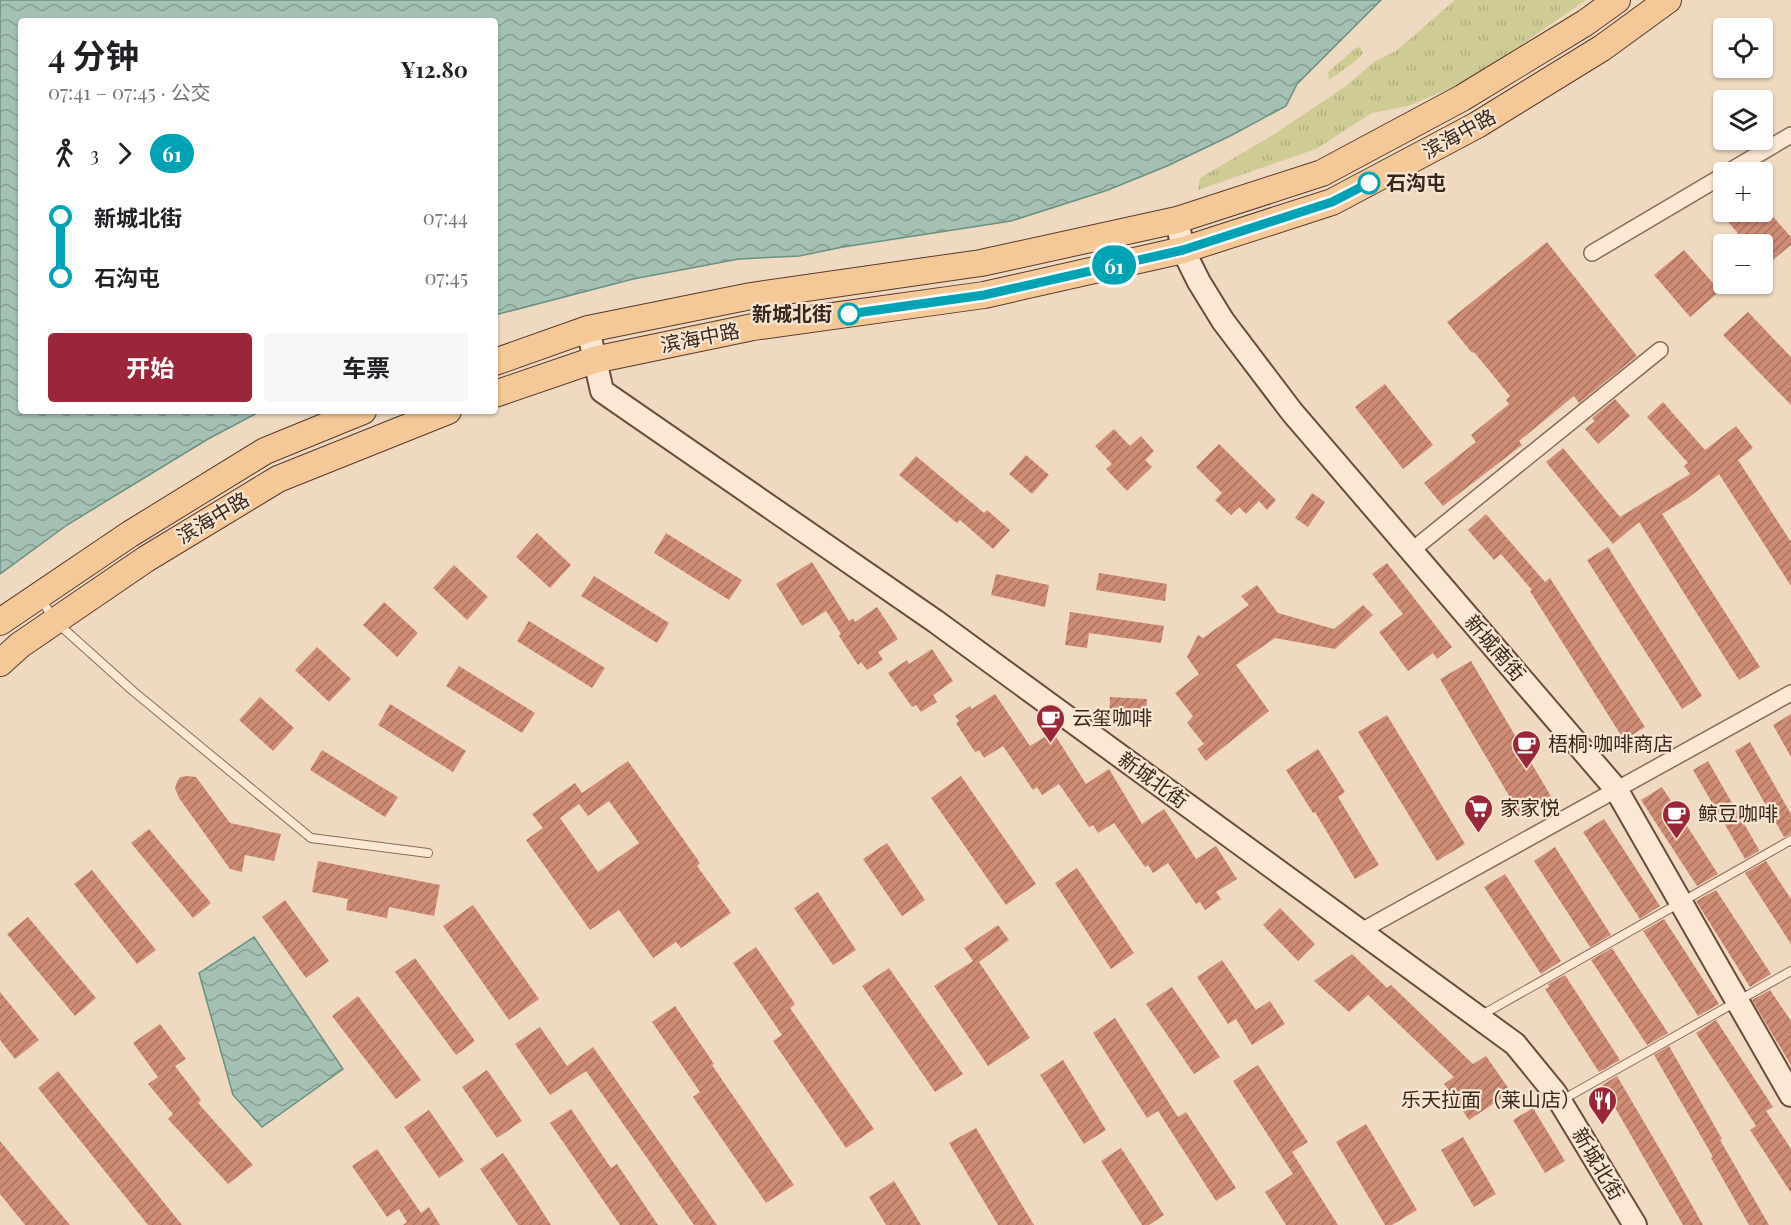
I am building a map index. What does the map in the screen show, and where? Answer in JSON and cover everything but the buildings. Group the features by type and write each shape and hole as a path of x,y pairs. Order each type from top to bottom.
{"main road":[{"name":"滨海中路","path":"498,361 588,329 751,296 981,263 1177,220 1322,173 1462,98 1585,23 1617,0"},
{"name":"滨海中路","path":"498,393 594,360 753,327 984,295 1183,250 1332,202 1477,125 1602,48 1668,0"},
{"name":"滨海中路","path":"0,622 130,534 265,451 356,414"},
{"name":"滨海中路","path":"0,663 20,645 146,559 278,479 440,414"}],"street":[{"path":"1745,162 1791,135"},
{"path":"1592,253 1713,182"},
{"name":"新城南街","path":"1177,220 1183,250 1199,282 1223,321 1292,412 1616,789 1791,1095"},
{"name":"新城北街","path":"588,329 602,391 935,621 1515,1044 1560,1101 1635,1225"},
{"path":"1411,550 1660,350"},
{"path":"1361,932 1791,693"}],"lane":[{"path":"38,596 55,621 133,691 311,838 428,853"},
{"path":"1479,1016 1791,840"},
{"path":"1560,1101 1791,971"}],"green space":[{"path":"1455,0 1586,0 1472,79 1408,106 1372,113 1316,149 1198,190 1200,178 1273,135 1346,86 1374,62 1396,51"},
{"path":"1360,47 1363,53 1357,60 1329,80 1328,72"}],"water":[{"path":"0,0 1381,0 1297,84 1286,106 1167,166 1108,190 1011,221 799,256 739,259 633,279 498,314 498,18 18,18 18,414 255,414 208,439 67,525 0,574"},
{"path":"254,937 343,1069 262,1127 233,1095 199,973"}],"bus line":[{"name":"61","path":"849,314 984,295 1183,250 1332,202 1369,183"}],"place":[{"name":"石沟屯","path":"1369,183"},
{"name":"新城北街","path":"849,314"},
{"name":"云玺咖啡","path":"1051,744"},
{"name":"梧桐·咖啡商店","path":"1527,770"},
{"name":"家家悦","path":"1479,834"},
{"name":"鲸豆咖啡","path":"1677,840"},
{"name":"乐天拉面（莱山店）","path":"1602,1126"}]}
